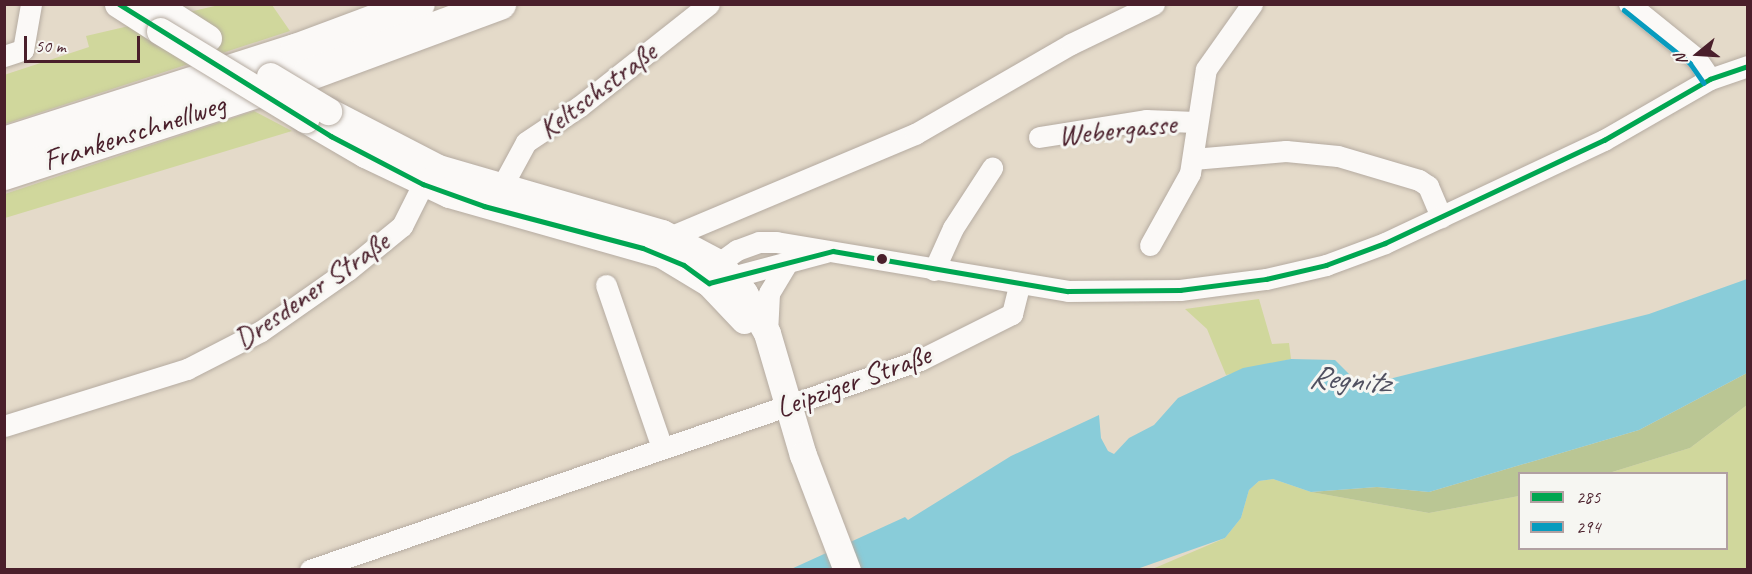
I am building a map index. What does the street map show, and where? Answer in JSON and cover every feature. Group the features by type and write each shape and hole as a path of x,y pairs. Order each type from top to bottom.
{"highway":[{"name":"Frankenschnellweg","path":"4,143 296,50 419,4"},
{"name":"Frankenschnellweg","path":"4,174 308,75 500,4"}],"main road":[{"path":"118,4 160,31 316,115 438,168 672,236 720,275 767,333 787,406 847,570"},
{"path":"155,4 208,38 316,115 423,184 484,206 643,248 684,265 720,275 744,320 776,368"}],"street":[{"path":"4,56 23,50 31,4"},
{"name":"Keltschstraße","path":"501,188 526,142 580,106 709,4"},
{"path":"672,236 915,134 1071,44 1154,4"},
{"path":"1150,244 1184,186 1193,159 1195,122 1206,69 1252,4"},
{"path":"1630,5 1696,58 1710,79"},
{"path":"720,275 736,250 759,242 793,242 1019,285 1097,292 1188,289 1253,282 1358,254 1604,140 1710,79 1748,66"},
{"name":"Webergasse","path":"1040,137 1146,120 1195,122"},
{"name":"Webergasse","path":"1193,159 1286,151 1338,156 1419,180 1428,186 1442,217"},
{"path":"934,270 953,228 992,168"},
{"name":"Dresdener Straße","path":"4,426 187,369 261,331 348,270 402,226 423,184"},
{"path":"720,275 833,251"},
{"path":"767,333 769,292 788,261"},
{"path":"606,285 662,448"},
{"name":"Leipziger Straße","path":"310,570 920,360 1002,321 1016,306 1019,285"}],"green space":[{"path":"219,5 272,5 290,31 5,124 4,75 89,47 86,36"},
{"path":"254,111 292,131 5,218 5,194"},
{"path":"1259,299 1272,344 1289,343 1291,359 1226,375 1207,329 1185,309"},
{"path":"1747,373 1747,405 1690,448 1612,472 1518,472 1518,496 1429,513 1311,492 1377,487 1429,492 1639,430"},
{"path":"1747,405 1747,569 1150,570 1225,538 1241,518 1249,490 1259,481 1273,479 1311,492 1429,513 1518,496 1518,550 1728,550 1728,472 1612,472 1690,448"}],"water":[{"name":"Regnitz","path":"1747,279 1747,373 1639,430 1429,492 1377,487 1311,492 1273,479 1259,481 1249,490 1241,518 1225,538 1137,569 789,570 905,517 908,520 1011,456 1099,415 1101,438 1108,451 1114,454 1129,438 1154,425 1178,398 1243,368 1291,359 1335,360 1361,386 1649,314"}],"transit line":[{"name":"285","path":"119,4 331,136 423,184 484,206 643,248 684,265 709,283"},
{"name":"294","path":"1624,10 1690,63 1704,83"},
{"name":"285","path":"709,283 833,251 1068,291 1180,290 1266,279 1326,265 1385,243 1604,140 1710,79 1748,66"}]}
